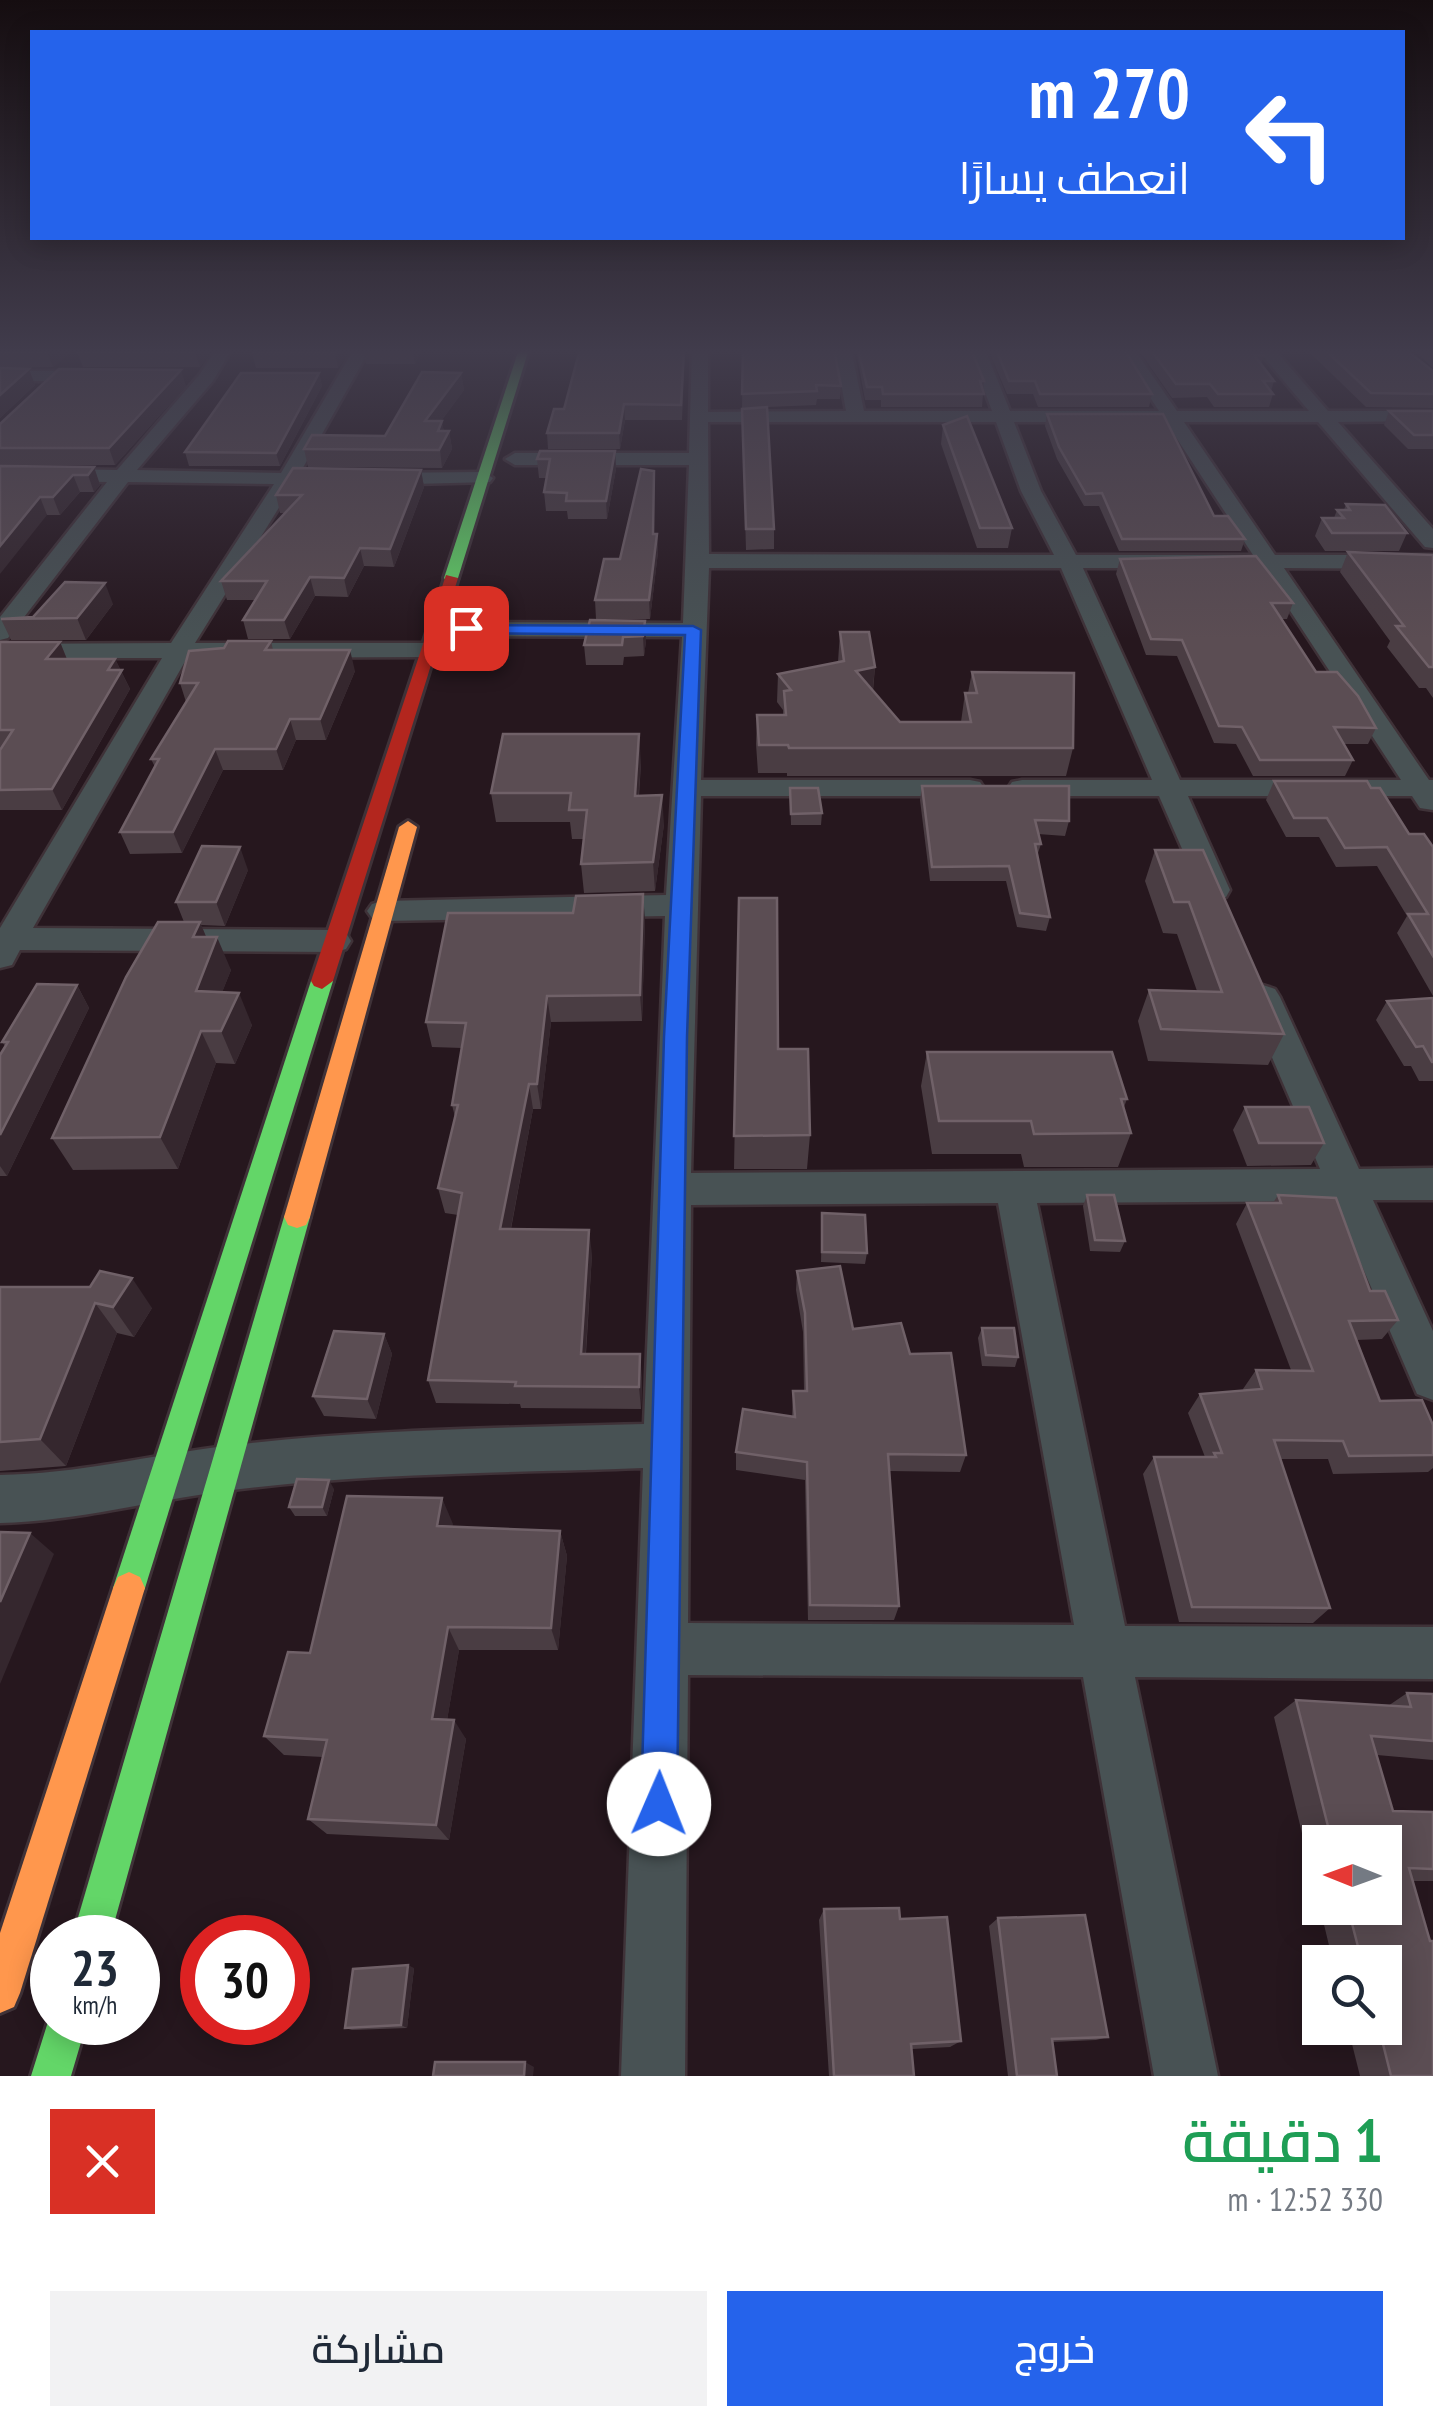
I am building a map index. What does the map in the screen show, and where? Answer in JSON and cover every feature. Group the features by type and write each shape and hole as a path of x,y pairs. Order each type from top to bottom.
{"street":[{"path":"0,632 148,446"},
{"path":"3,945 180,648 288,479 304,446"},
{"path":"0,1993 493,446"},
{"path":"518,446 517,450 699,459"},
{"path":"653,2076 680,905 698,562 699,446"},
{"path":"1015,446 1031,492 1070,562 1230,924"},
{"path":"1190,446 1429,795"},
{"path":"1352,446 1433,542"},
{"path":"0,474 483,478"},
{"path":"698,562 1433,562"},
{"path":"466,627 693,630"},
{"path":"0,651 431,650"},
{"path":"686,788 1168,788 1429,795"},
{"path":"98,1915 417,796"},
{"path":"383,910 680,905"},
{"path":"3,945 335,941"},
{"path":"1254,975 1433,1380"},
{"path":"674,1190 1014,1184 1433,1184"},
{"path":"1014,1184 1186,2076"},
{"path":"0,1500 41,1498 228,1468 456,1452 670,1446"},
{"path":"662,1649 1433,1654"},
{"path":"52,2076 60,2045"}],"building":[{"path":"0,446 111,446 109,448"},
{"path":"189,446 280,446 276,453 185,452"},
{"path":"306,446 441,446 439,450 304,449"},
{"path":"743,446 769,446 774,529 746,529"},
{"path":"951,446 979,446 1012,528 980,528"},
{"path":"1179,446 1214,516 1228,516 1245,539 1122,539 1102,493 1086,494 1059,447"},
{"path":"540,451 615,451 606,501 566,501 567,493 544,492 550,459 537,459"},
{"path":"0,466 94,467 88,475 73,475 53,497 40,497 0,546"},
{"path":"293,468 421,470 390,549 360,548 344,578 310,577 284,620 243,620 267,581 221,581 302,495 276,495"},
{"path":"641,469 654,471 653,534 657,534 649,600 595,600 604,559 620,559"},
{"path":"1346,504 1385,505 1407,533 1332,533 1322,518 1344,518 1337,510 1350,510"},
{"path":"1348,552 1433,555 1433,667 1396,626 1404,626"},
{"path":"1256,556 1293,603 1271,603 1316,672 1337,672 1358,696 1376,728 1334,727 1353,760 1260,760 1242,727 1219,726 1182,640 1151,639 1120,559"},
{"path":"65,582 105,583 77,618 1,619 33,617"},
{"path":"590,620 645,621 643,636 623,637 622,645 584,645"},
{"path":"840,632 869,632 875,667 856,671 900,722 971,722 965,693 977,693 972,672 1074,673 1073,748 759,745 757,715 786,715 784,691 791,690 778,674 844,661"},
{"path":"228,641 271,641 265,650 350,650 320,719 290,719 276,749 215,749 173,832 120,832 159,759 151,759 198,683 180,683 189,651 224,648"},
{"path":"0,642 60,642 46,659 115,659 108,670 122,670 52,789 0,790 0,750 13,730 0,730"},
{"path":"503,734 639,734 635,796 662,795 653,862 581,864 587,810 569,810 571,793 491,793"},
{"path":"1274,781 1367,781 1371,788 1380,788 1409,834 1424,834 1433,847 1433,956 1408,914 1428,914 1387,847 1345,848 1327,818 1294,818"},
{"path":"922,786 1069,786 1069,821 1035,820 1041,844 1035,844 1050,917 1020,913 1009,866 932,867"},
{"path":"790,788 818,788 822,813 791,814"},
{"path":"202,846 240,847 216,902 176,902"},
{"path":"1155,850 1203,850 1284,1034 1161,1029 1149,990 1222,992 1189,902 1174,902"},
{"path":"643,894 640,995 547,996 537,1084 529,1084 500,1229 589,1230 581,1354 640,1354 639,1387 515,1386 516,1382 428,1380 462,1193 438,1188 458,1105 452,1105 466,1023 426,1022 448,913 573,913 576,896"},
{"path":"739,898 777,898 778,1049 808,1049 810,1135 734,1136"},
{"path":"158,922 200,922 193,937 217,937 196,991 239,993 221,1031 201,1031 160,1137 52,1138 126,977"},
{"path":"37,984 77,985 0,1135 0,1055 8,1042 2,1042"},
{"path":"1433,998 1432,1062 1423,1046 1416,1047 1387,1001"},
{"path":"927,1052 1112,1052 1127,1099 1121,1099 1131,1133 1034,1134 1031,1121 939,1121"},
{"path":"1245,1107 1309,1107 1324,1143 1259,1143"},
{"path":"1087,1195 1114,1195 1125,1241 1095,1240"},
{"path":"1278,1195 1336,1198 1370,1291 1385,1291 1398,1320 1349,1321 1380,1401 1422,1400 1433,1425 1433,1455 1349,1456 1343,1441 1274,1440 1330,1608 1192,1607 1154,1457 1216,1457 1214,1453 1222,1453 1200,1394 1262,1389 1256,1370 1313,1371 1247,1203 1281,1203"},
{"path":"822,1213 865,1215 867,1253 822,1252"},
{"path":"840,1266 853,1329 901,1323 910,1354 951,1353 966,1455 888,1454 899,1606 810,1605 807,1462 736,1452 743,1409 795,1417 793,1391 807,1391 805,1313 797,1271"},
{"path":"100,1271 132,1278 113,1307 95,1303 40,1439 0,1442 0,1287 90,1287"},
{"path":"982,1328 1014,1328 1018,1357 986,1355"},
{"path":"334,1331 384,1334 367,1399 313,1396"},
{"path":"297,1479 329,1480 322,1507 289,1507"},
{"path":"347,1496 442,1498 437,1526 560,1531 551,1628 448,1627 432,1719 454,1720 436,1825 308,1819 327,1740 264,1736 288,1652 310,1653"},
{"path":"0,1532 30,1533 0,1602"},
{"path":"1407,1693 1433,1694 1433,1741 1371,1736 1393,1811 1433,1812 1433,1869 1409,1868 1433,1941 1433,2076 1391,2076 1383,2045 1402,2045 1402,1945 1358,1945 1352,1925 1402,1925 1402,1825 1328,1825 1296,1700 1411,1707"},
{"path":"899,1908 900,1919 947,1917 961,2041 911,2044 914,2076 834,2076 824,1909"},
{"path":"1085,1915 1108,2037 1052,2039 1057,2076 1017,2076 998,1918"},
{"path":"408,1965 401,2025 345,2028 353,1969"},
{"path":"435,2062 525,2062 524,2076 433,2076"}],"traffic: fast":[{"path":"451,578 493,446"},
{"path":"129,1588 322,981"},
{"path":"98,1915 297,1217"},
{"path":"51,2076 60,2045"}],"traffic: slow":[{"path":"297,1217 408,827"},
{"path":"0,1993 129,1588"}],"traffic: jam":[{"path":"322,981 451,578"}],"route":[{"path":"466,628 693,630 676,1037 670,1446 659,1804"}]}
